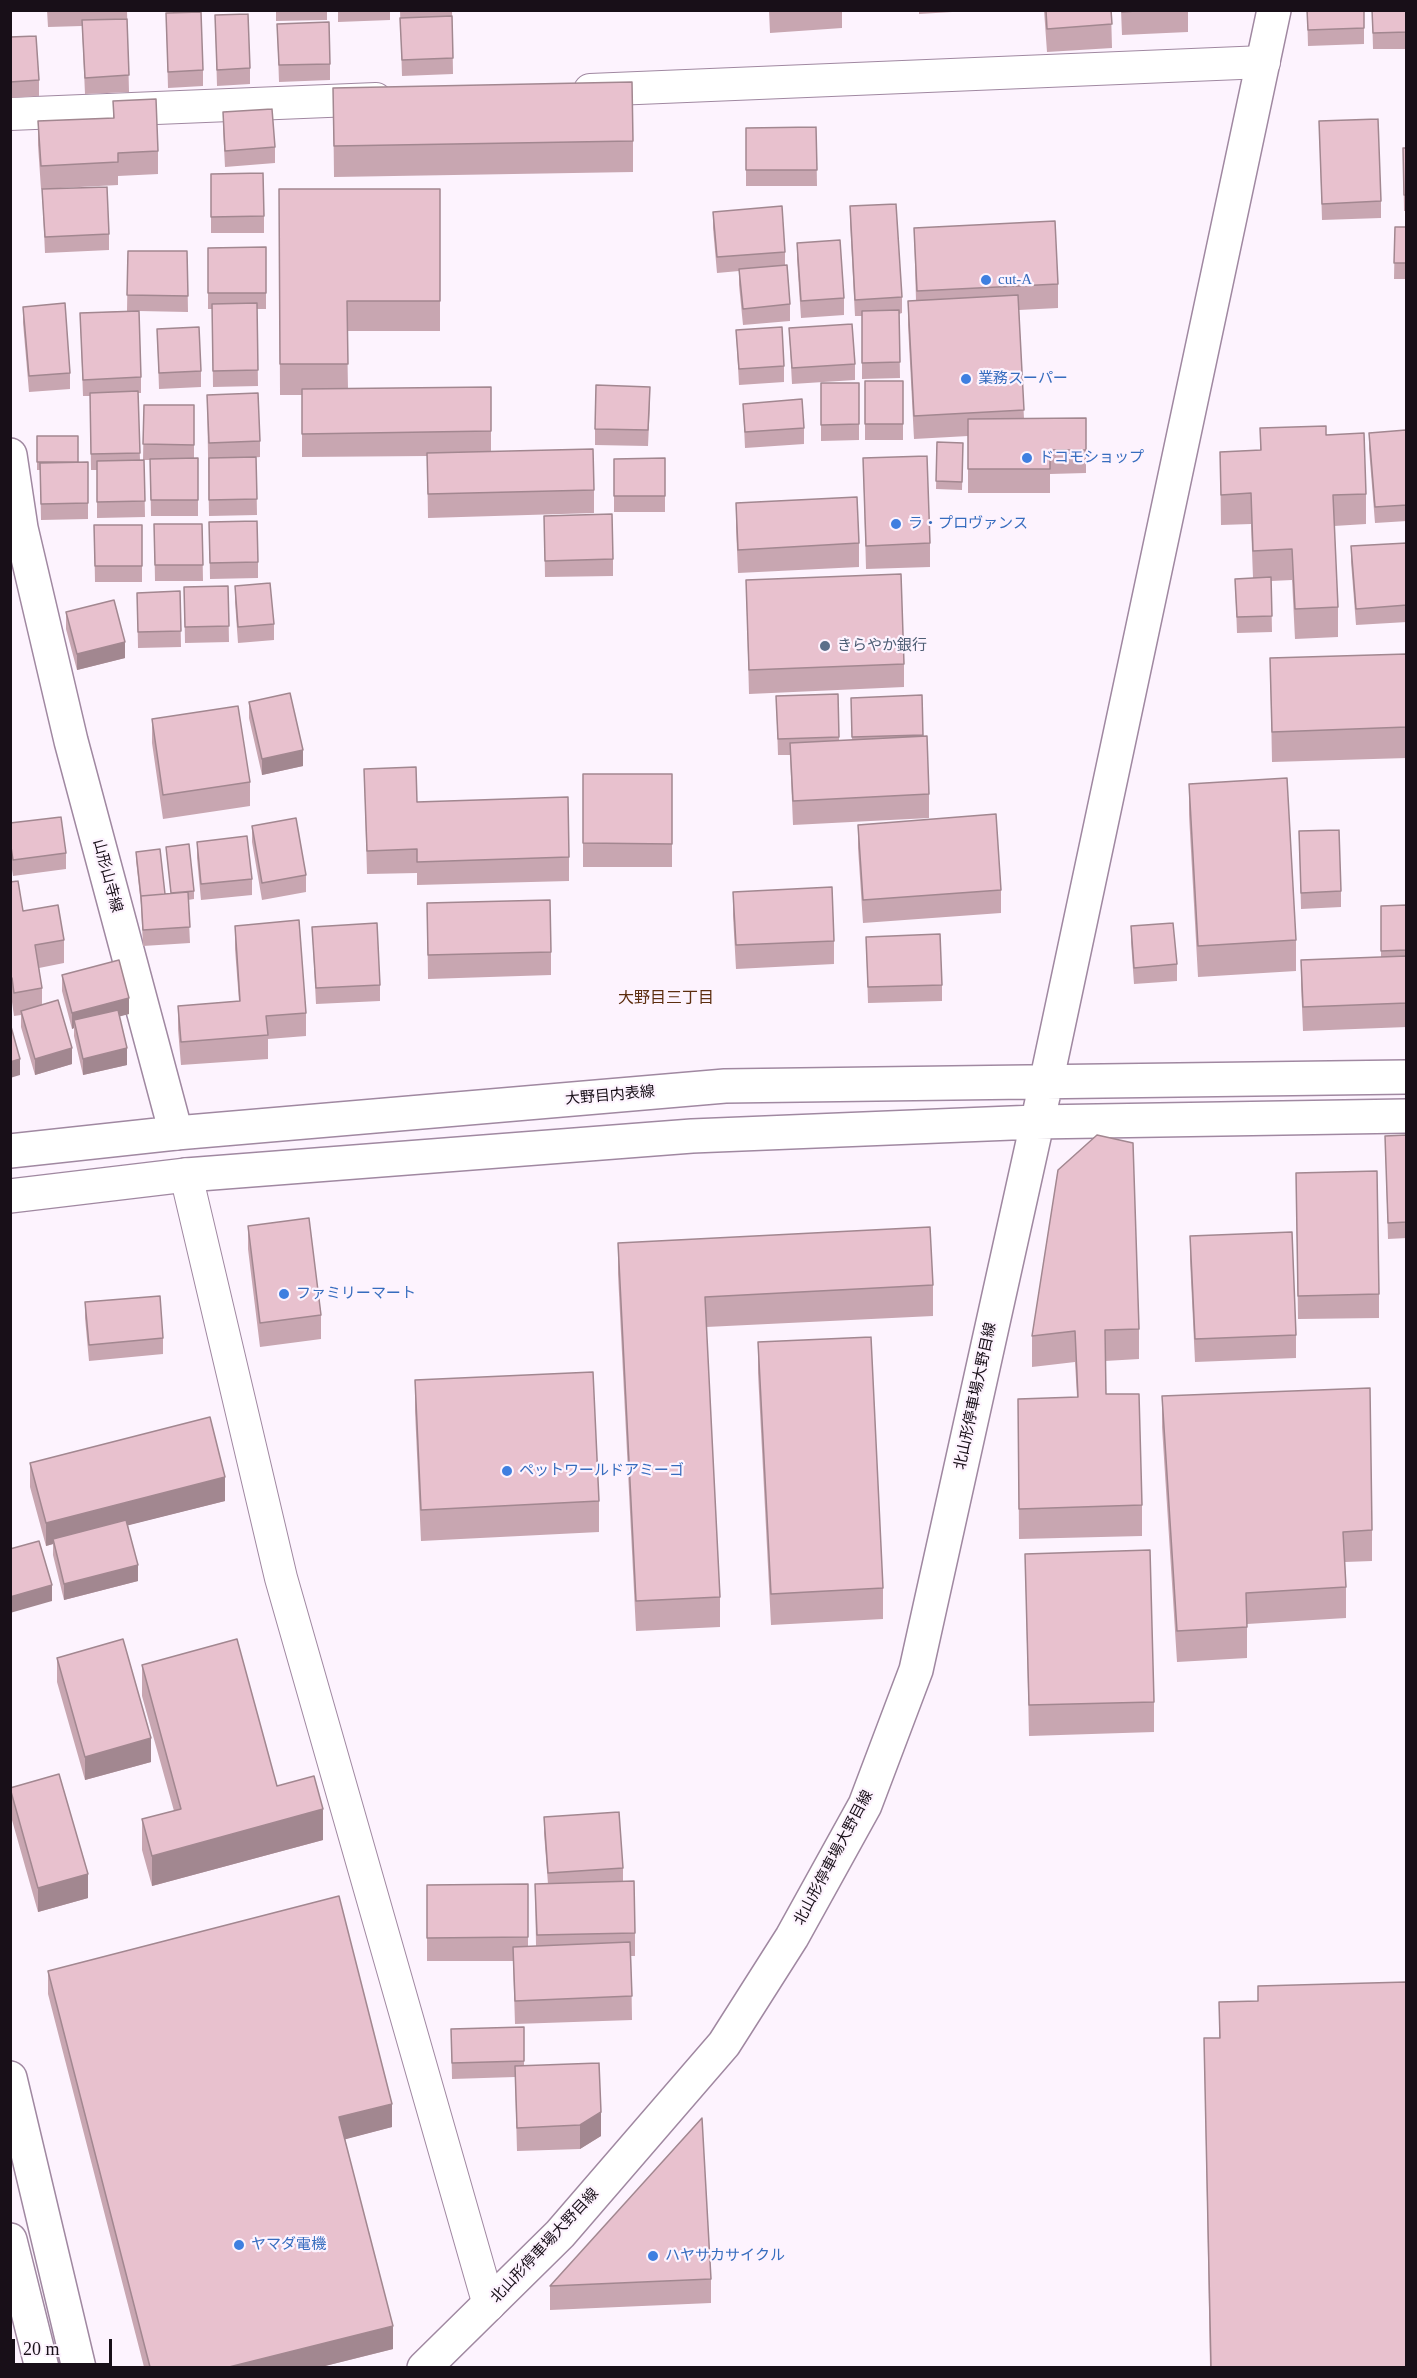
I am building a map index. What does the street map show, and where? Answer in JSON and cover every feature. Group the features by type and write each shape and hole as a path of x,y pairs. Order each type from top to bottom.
{"main road":[{"name":"北山形停車場大野目線","path":"424,2367 560,2234 724,2044 792,1937 865,1805 916,1670 1046,1083 1274,10"},
{"name":"山形山寺線","path":"10,455 21,528 70,741 176,1133"},
{"path":"1046,1083 1407,1077"},
{"name":"大野目内表線","path":"176,1133 725,1086 1046,1083"},
{"path":"10,1196 186,1175 692,1136 1036,1122 1407,1116"},
{"path":"10,1151 176,1133"},
{"path":"10,2079 79,2367"},
{"path":"10,2240 42,2367"}],"street":[{"path":"556,92 1264,62"},
{"path":"10,114 402,98"},
{"path":"186,1175 282,1578 489,2305"}],"building":[{"path":"1046,10 1111,10 1112,24 1047,29"},
{"path":"1122,10 1150,10 1122,12"},
{"path":"1307,10 1364,10 1364,28 1308,30"},
{"path":"1372,10 1407,10 1407,32 1373,33"},
{"path":"201,12 203,70 168,72 166,13"},
{"path":"248,14 250,68 217,70 215,15"},
{"path":"452,16 453,58 402,60 400,18"},
{"path":"127,19 129,75 85,78 82,20"},
{"path":"329,22 330,64 279,65 277,24"},
{"path":"36,36 39,80 10,82 10,37"},
{"path":"632,82 633,141 334,146 333,88"},
{"path":"156,99 158,151 118,153 118,162 41,166 38,121 114,118 113,101"},
{"path":"272,109 275,147 225,151 223,112"},
{"path":"1378,119 1381,201 1322,204 1319,121"},
{"path":"816,127 817,170 746,170 746,128"},
{"path":"1403,148 1407,148 1407,195 1404,195"},
{"path":"263,173 264,216 211,217 211,174"},
{"path":"107,187 109,234 45,237 42,189"},
{"path":"279,189 440,189 440,301 347,301 348,364 280,364"},
{"path":"896,204 902,297 855,300 850,206"},
{"path":"782,206 785,252 717,257 713,212"},
{"name":"cut-A","path":"1055,221 1058,284 917,291 914,228"},
{"path":"1395,227 1407,227 1407,263 1394,263"},
{"path":"840,240 844,298 801,301 797,243"},
{"path":"266,247 266,293 208,293 208,248"},
{"path":"128,251 187,251 188,296 127,295"},
{"path":"787,265 790,304 743,309 739,269"},
{"name":"業務スーパー","path":"1018,295 1024,410 914,416 908,301"},
{"path":"65,303 70,373 29,376 23,307"},
{"path":"257,303 258,370 213,371 212,304"},
{"path":"899,310 900,362 862,363 862,311"},
{"path":"139,311 141,377 83,380 80,313"},
{"path":"852,324 855,364 792,368 789,328"},
{"path":"199,327 201,371 159,373 157,329"},
{"path":"782,327 784,366 739,369 736,330"},
{"path":"865,381 903,381 903,424 865,424"},
{"path":"821,383 859,383 859,424 821,425"},
{"path":"596,385 650,387 648,430 595,429"},
{"path":"491,387 491,431 302,434 302,389"},
{"path":"138,391 140,453 91,454 90,393"},
{"path":"258,393 260,441 209,443 207,395"},
{"path":"802,399 804,428 745,432 743,404"},
{"path":"144,405 194,405 194,445 143,444"},
{"path":"1086,418 1086,450 1050,450 1050,469 968,469 968,419"},
{"path":"1326,426 1326,435 1364,433 1366,494 1333,495 1338,607 1295,609 1292,549 1253,551 1251,493 1221,495 1220,452 1261,450 1260,428"},
{"path":"1406,430 1407,505 1375,507 1369,433"},
{"path":"37,436 78,436 78,462 37,462"},
{"path":"937,442 963,443 962,482 936,481"},
{"path":"593,449 594,490 428,494 427,453"},
{"name":"ラ・プロヴァンス","path":"927,456 930,543 866,546 863,458"},
{"path":"256,457 257,499 209,500 209,458"},
{"path":"198,458 198,500 151,500 150,459"},
{"path":"665,458 665,496 614,496 614,459"},
{"path":"144,460 145,501 97,502 97,461"},
{"path":"88,462 88,503 41,504 40,463"},
{"path":"857,497 859,543 738,550 736,503"},
{"path":"612,514 613,559 545,561 544,516"},
{"path":"257,521 258,562 210,563 209,522"},
{"path":"154,524 202,524 203,565 155,565"},
{"path":"94,525 142,525 142,566 95,566"},
{"path":"1407,543 1407,605 1356,609 1351,546"},
{"name":"きらやか銀行","path":"901,574 904,664 749,670 746,580"},
{"path":"1271,577 1272,616 1237,617 1235,579"},
{"path":"270,583 274,624 238,627 235,586"},
{"path":"228,586 229,626 185,627 184,587"},
{"path":"180,591 181,631 138,632 137,593"},
{"path":"114,600 125,642 77,654 66,612"},
{"path":"1407,654 1407,727 1272,732 1270,658"},
{"path":"290,693 303,750 262,759 249,702"},
{"path":"838,694 839,737 778,739 776,696"},
{"path":"922,695 923,735 852,737 851,698"},
{"path":"238,706 250,782 163,795 152,719"},
{"path":"927,736 929,794 793,801 790,743"},
{"path":"416,767 417,802 568,797 569,857 417,862 417,849 367,851 364,769"},
{"path":"583,774 672,774 672,844 583,843"},
{"path":"1287,778 1296,940 1198,946 1189,784"},
{"path":"996,814 1001,890 863,900 858,825"},
{"path":"61,817 66,853 13,860 10,823"},
{"path":"296,818 306,875 262,883 252,826"},
{"path":"1339,830 1341,891 1301,893 1299,831"},
{"path":"247,836 252,879 201,884 197,842"},
{"path":"189,844 194,891 171,893 166,847"},
{"path":"160,849 165,894 141,897 136,852"},
{"path":"18,881 23,911 58,905 64,940 35,945 42,988 14,993 12,978 10,978 10,882"},
{"path":"832,887 834,941 736,945 733,892"},
{"path":"188,892 190,927 143,930 141,896"},
{"path":"550,900 551,952 428,955 427,903"},
{"path":"1407,905 1407,950 1381,951 1381,906"},
{"path":"299,920 306,1013 266,1016 268,1035 181,1042 178,1006 240,1001 235,926"},
{"path":"377,923 380,985 316,988 312,927"},
{"path":"1173,923 1177,964 1134,968 1131,926"},
{"path":"940,934 942,985 868,987 866,937"},
{"path":"1407,956 1407,1003 1303,1007 1301,960"},
{"path":"119,960 129,998 72,1013 62,975"},
{"path":"58,1000 72,1048 35,1059 21,1011"},
{"path":"118,1010 127,1048 83,1059 74,1020"},
{"path":"10,1023 20,1059 10,1062"},
{"path":"1097,1135 1133,1143 1139,1329 1105,1330 1106,1394 1139,1394 1142,1505 1019,1509 1018,1399 1078,1397 1075,1331 1032,1336 1058,1170"},
{"path":"1407,1135 1407,1222 1388,1223 1385,1136"},
{"path":"1377,1171 1379,1294 1298,1296 1296,1173"},
{"name":"ファミリーマート","path":"309,1218 321,1315 260,1323 248,1226"},
{"path":"930,1227 933,1285 705,1297 720,1597 636,1601 618,1243"},
{"path":"1292,1232 1296,1335 1195,1339 1190,1236"},
{"path":"160,1296 163,1338 89,1345 85,1302"},
{"path":"871,1337 883,1588 771,1594 758,1342"},
{"name":"ペットワールドアミーゴ","path":"593,1372 599,1501 421,1510 415,1380"},
{"path":"1370,1388 1372,1530 1343,1532 1346,1587 1246,1593 1247,1627 1177,1631 1162,1396"},
{"path":"210,1417 225,1477 46,1523 30,1463"},
{"path":"126,1520 138,1565 64,1584 53,1539"},
{"path":"39,1541 52,1585 10,1597 10,1549"},
{"path":"1150,1550 1154,1702 1029,1705 1025,1554"},
{"path":"123,1639 151,1738 85,1757 57,1658"},
{"path":"237,1639 277,1786 314,1776 323,1809 152,1856 142,1819 181,1809 142,1665"},
{"path":"59,1774 88,1874 38,1888 10,1788"},
{"path":"619,1812 623,1868 548,1873 544,1817"},
{"path":"634,1881 635,1933 537,1935 535,1884"},
{"path":"528,1884 528,1937 427,1938 427,1885"},
{"name":"ヤマダ電機","path":"339,1896 392,2104 339,2117 393,2326 229,2367 150,2367 48,1971"},
{"path":"630,1942 632,1996 515,2001 513,1947"},
{"path":"1407,1982 1407,2367 1211,2367 1204,2038 1220,2038 1219,2002 1258,2001 1258,1986"},
{"path":"524,2027 524,2061 452,2063 451,2029"},
{"path":"599,2063 601,2112 580,2125 517,2128 515,2066"},
{"path":"702,2118 711,2279 550,2286"}],"place":[{"name":"cut-A","path":"986,280"},
{"name":"業務スーパー","path":"966,379"},
{"name":"ドコモショップ","path":"1027,458"},
{"name":"ラ・プロヴァンス","path":"896,524"},
{"name":"きらやか銀行","path":"825,646"},
{"name":"ファミリーマート","path":"284,1294"},
{"name":"ペットワールドアミーゴ","path":"507,1471"},
{"name":"ヤマダ電機","path":"239,2245"},
{"name":"ハヤサカサイクル","path":"653,2256"}],"district":[{"name":"大野目三丁目","path":"666,999"}]}
